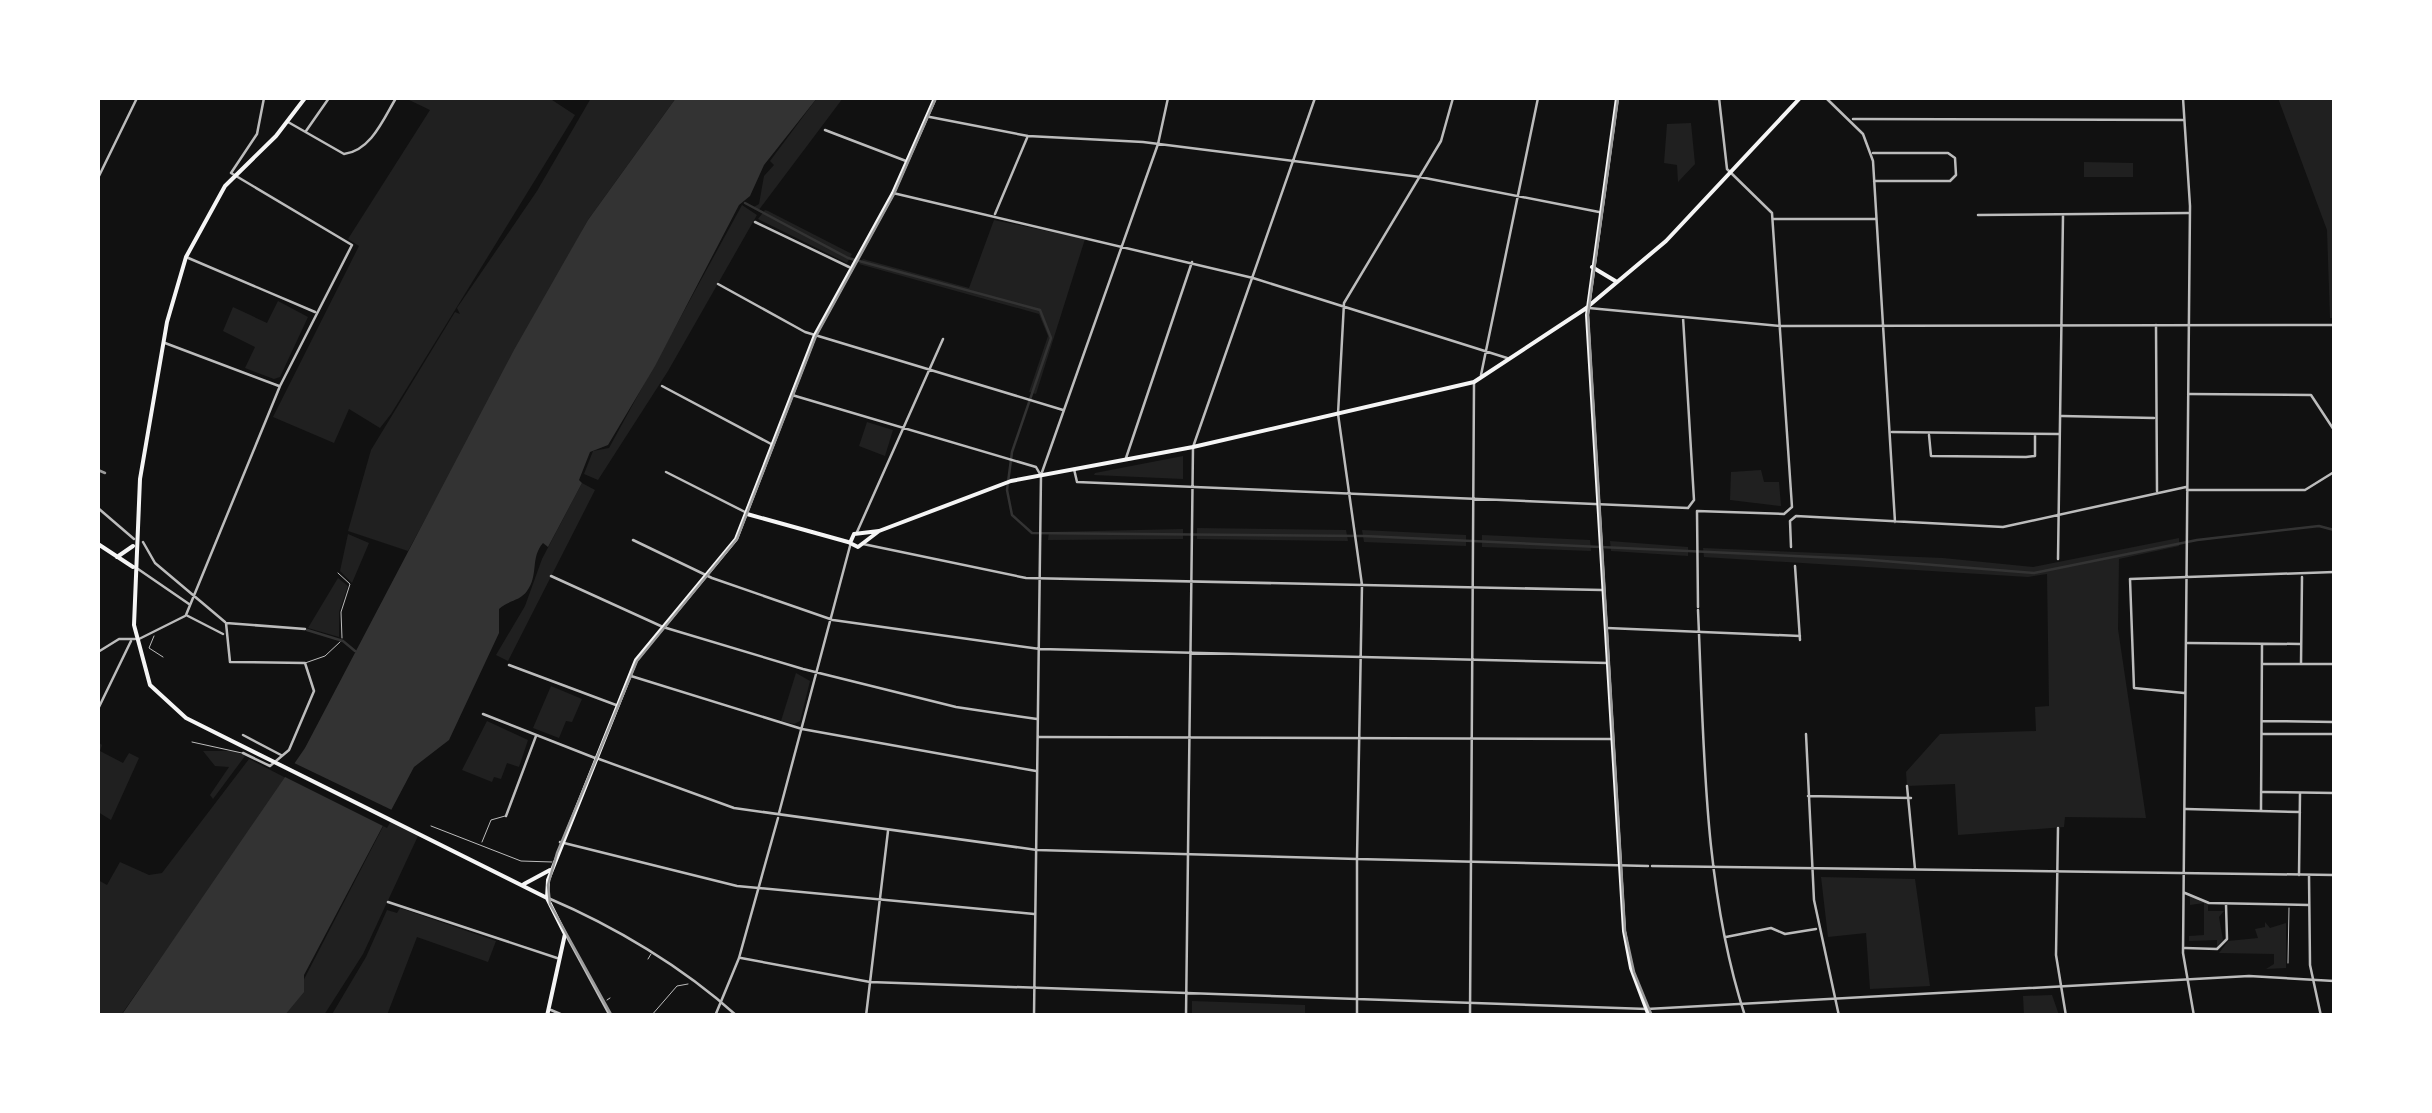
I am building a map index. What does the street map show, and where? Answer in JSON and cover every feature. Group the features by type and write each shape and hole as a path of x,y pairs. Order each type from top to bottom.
{"main road":[{"path":"305,98 287,122 233,176 186,257 163,342 140,479 134,567 135,638 147,679 161,699 235,742 547,898"},
{"path":"548,1012 565,934 547,898 552,862 639,654 666,628 728,552 748,514 814,335 892,193 935,98"},
{"path":"1616,98 1588,307 1625,943 1646,1016"},
{"path":"834,536 879,531 1011,480 1193,447 1474,382 1588,307 1666,241 1800,98"},
{"path":"1592,268 1617,282"},
{"path":"748,514 834,536 850,544 861,544 879,531"},
{"path":"850,544 856,535"},
{"path":"856,535 861,544"},
{"path":"116,557 138,542"},
{"path":"98,544 134,567"},
{"path":"522,884 550,870"}],"street":[{"path":"98,178 137,98"},
{"path":"98,652 119,639 153,633 186,614 280,386 352,246 233,176 231,167 257,134 264,98"},
{"path":"305,132 329,98"},
{"path":"287,122 344,154 366,143 396,98"},
{"path":"1034,1016 1041,475 1158,144 1168,98"},
{"path":"1186,1016 1188,542 1193,447 1315,98"},
{"path":"1357,1016 1362,584 1338,414 1344,304 1448,128 1452,98"},
{"path":"1482,377 1484,349 1538,98"},
{"path":"1677,98 1719,98 1730,173 1772,213 1791,547"},
{"path":"1826,98 1850,120 1872,153 1895,522"},
{"path":"2183,98 2190,213 2183,948 2194,1016"},
{"path":"927,116 1028,136 1158,144 1420,177 1601,212"},
{"path":"1850,120 1904,116 2186,120"},
{"path":"825,130 907,162"},
{"path":"994,215 1028,136"},
{"path":"1872,153 1948,153 1955,158 1956,175 1950,181 1874,181"},
{"path":"892,193 1122,244 1253,278 1508,359"},
{"path":"1978,214 2190,213"},
{"path":"2058,559 2063,216"},
{"path":"1773,219 1877,219"},
{"path":"755,222 851,267"},
{"path":"186,257 317,312"},
{"path":"1126,460 1192,262"},
{"path":"718,284 814,335 1064,410"},
{"path":"1588,307 1780,326 2334,324"},
{"path":"1074,469 1077,482 1691,506 1683,317"},
{"path":"2156,324 2157,493"},
{"path":"856,535 943,339"},
{"path":"163,342 280,386"},
{"path":"1470,1016 1474,382"},
{"path":"662,386 774,446"},
{"path":"2188,394 2313,396 2334,427"},
{"path":"792,395 1036,467 1041,475"},
{"path":"2061,416 2155,418"},
{"path":"1890,432 2062,434"},
{"path":"1928,432 1931,456 2026,457 2035,456 2036,433"},
{"path":"666,472 748,514"},
{"path":"1746,1016 1725,937 1714,868 1699,629 1697,512 2003,528 2187,488 2305,490 2334,472"},
{"path":"98,508 226,623 305,629"},
{"path":"634,540 707,576 833,620 1040,649 1608,663"},
{"path":"714,1016 723,1003 739,958 850,560 850,544"},
{"path":"850,560 861,544 1040,578 1603,590"},
{"path":"1606,628 1699,629 1800,639 1795,566"},
{"path":"134,567 190,605"},
{"path":"2186,693 2134,688 2128,583 2334,572"},
{"path":"338,573 350,584 342,612 342,638"},
{"path":"551,576 666,628 818,673 956,707 1038,719"},
{"path":"2301,664 2302,576"},
{"path":"186,614 224,635"},
{"path":"226,623 224,635 232,663 305,662 325,656 340,642"},
{"path":"153,633 149,648 162,657"},
{"path":"98,709 124,647 135,638"},
{"path":"2186,643 2301,644"},
{"path":"2261,811 2262,644"},
{"path":"192,742 243,753 270,766 289,750 314,691 305,662"},
{"path":"509,664 618,706"},
{"path":"2262,664 2334,664"},
{"path":"632,677 802,729 1038,772"},
{"path":"483,714 710,803 1037,850 1714,868 2334,876"},
{"path":"2262,721 2334,722"},
{"path":"1806,734 1818,928 1838,1016"},
{"path":"2262,734 2334,734"},
{"path":"243,735 282,756"},
{"path":"481,845 491,820 506,816 536,735"},
{"path":"1038,737 1473,742 1612,739"},
{"path":"1907,786 1915,871"},
{"path":"2261,792 2334,794"},
{"path":"2299,875 2300,792"},
{"path":"1808,796 1911,798"},
{"path":"2184,809 2300,812"},
{"path":"431,826 521,861 552,862"},
{"path":"2058,828 2060,986 2066,1016"},
{"path":"866,1016 888,830"},
{"path":"560,842 757,889 1036,914"},
{"path":"2309,875 2312,978 2321,1016"},
{"path":"2184,893 2210,903 2309,905"},
{"path":"547,898 589,915 737,1016"},
{"path":"388,902 560,959"},
{"path":"2183,948 2217,949 2226,939 2226,904"},
{"path":"2288,964 2289,905"},
{"path":"1725,937 1771,928 1785,934 1818,928"},
{"path":"565,934 610,1016"},
{"path":"739,958 870,982 1646,1009 2186,980 2334,981"},
{"path":"676,976 678,986"},
{"path":"651,1016 678,986 688,984"},
{"path":"659,998 663,1002"},
{"path":"548,1012 564,1016"}],"shaded area":[{"path":"405,98 549,98 575,115 391,414 380,428 349,409 334,443 273,417 359,246 348,239 430,110"},
{"path":"591,98 676,98 588,220 408,551 348,531 371,450 455,312 460,314 457,308 537,191"},
{"path":"676,98 817,98 764,165 750,196 739,205 655,366 608,445 590,452 579,480 582,483 548,547 543,543 539,549 527,591 499,609 499,633 449,740 414,767 304,975 304,992 285,1015 121,1016 305,748 514,350 588,220"},
{"path":"817,98 843,98 758,211 754,207 759,204 764,176 774,165 770,161"},
{"path":"2278,98 2334,98 2334,318 2330,318 2327,230"},
{"path":"1691,123 1695,164 1678,182 1677,165 1664,163 1667,124"},
{"path":"2084,162 2133,163 2133,177 2084,177"},
{"path":"742,205 757,215 668,371 598,480 584,474 593,451 609,448"},
{"path":"765,210 852,254 847,263 758,219"},
{"path":"994,220 1085,239 1036,394 1029,392 1048,336 1039,314 859,264 863,259 969,288"},
{"path":"278,301 308,317 280,377 274,379 245,368 255,347 223,331 233,307 267,323"},
{"path":"867,422 893,430 885,456 859,446"},
{"path":"1183,456 1183,479 1094,475 1095,473"},
{"path":"1761,470 1764,482 1779,482 1781,506 1730,500 1731,472"},
{"path":"582,483 595,490 508,661 496,655 525,606 542,559"},
{"path":"1197,528 1346,530 1348,541 1197,539"},
{"path":"1183,529 1183,539 1048,540 1049,532"},
{"path":"1362,530 1466,535 1466,546 1364,542"},
{"path":"348,534 369,543 352,583 340,571"},
{"path":"1482,535 1590,540 1591,551 1482,547"},
{"path":"2179,538 2179,546 2119,559 2118,629 2146,818 2065,817 2064,827 1958,835 1955,784 1907,786 1906,772 1940,734 2036,731 2035,707 2049,706 2047,574 2028,577 1704,557 1703,548 1943,558 2033,567"},
{"path":"1610,541 1688,547 1688,556 1611,551"},
{"path":"338,578 348,586 339,612 339,637 308,628"},
{"path":"796,673 810,681 800,721 794,724 781,721"},
{"path":"551,686 582,699 572,722 566,721 559,738 533,728"},
{"path":"487,721 528,740 519,767 507,763 501,779 494,777 492,782 462,770"},
{"path":"98,742 102,745 100,751 123,763 129,753 139,758 111,820 98,812"},
{"path":"203,751 235,751 245,756 213,799 210,795 229,767 215,766"},
{"path":"249,759 286,778 121,1015 98,1015 98,880 107,885 120,862 149,875 162,873"},
{"path":"387,819 418,836 363,954 324,1015 285,1016"},
{"path":"1821,877 1915,879 1930,986 1870,989 1866,933 1828,937"},
{"path":"2190,894 2208,904 2208,911 2224,911 2219,917 2223,940 2217,946 2217,940 2189,941 2189,936 2204,935 2204,903 2190,905"},
{"path":"400,908 496,941 488,962 417,937 387,1015 331,1016 366,957 387,910 397,913"},
{"path":"2265,922 2270,928 2286,923 2286,968 2266,969 2274,964 2274,954 2219,953 2228,941 2258,938 2255,929 2265,927"},
{"path":"2052,995 2059,1015 2024,1015 2023,996"},
{"path":"1192,1001 1305,1005 1305,1015 1192,1015"}],"pier":[{"path":"290,761 396,812 387,828 281,775"}],"waterway":[{"path":"745,203 848,258 1040,310 1051,338 1012,452 1007,490 1012,515 1032,533 1364,536 1859,559 2034,573 2197,540 2319,526 2334,530"},
{"path":"307,630 343,641 355,651"}],"tram line":[{"path":"612,1016 550,904 548,885 557,853 637,661 737,539 816,336 894,194 936,98"},
{"path":"1618,98 1588,314 1625,931 1634,972 1652,1016"}],"railway":[{"path":"98,470 105,473"}]}
